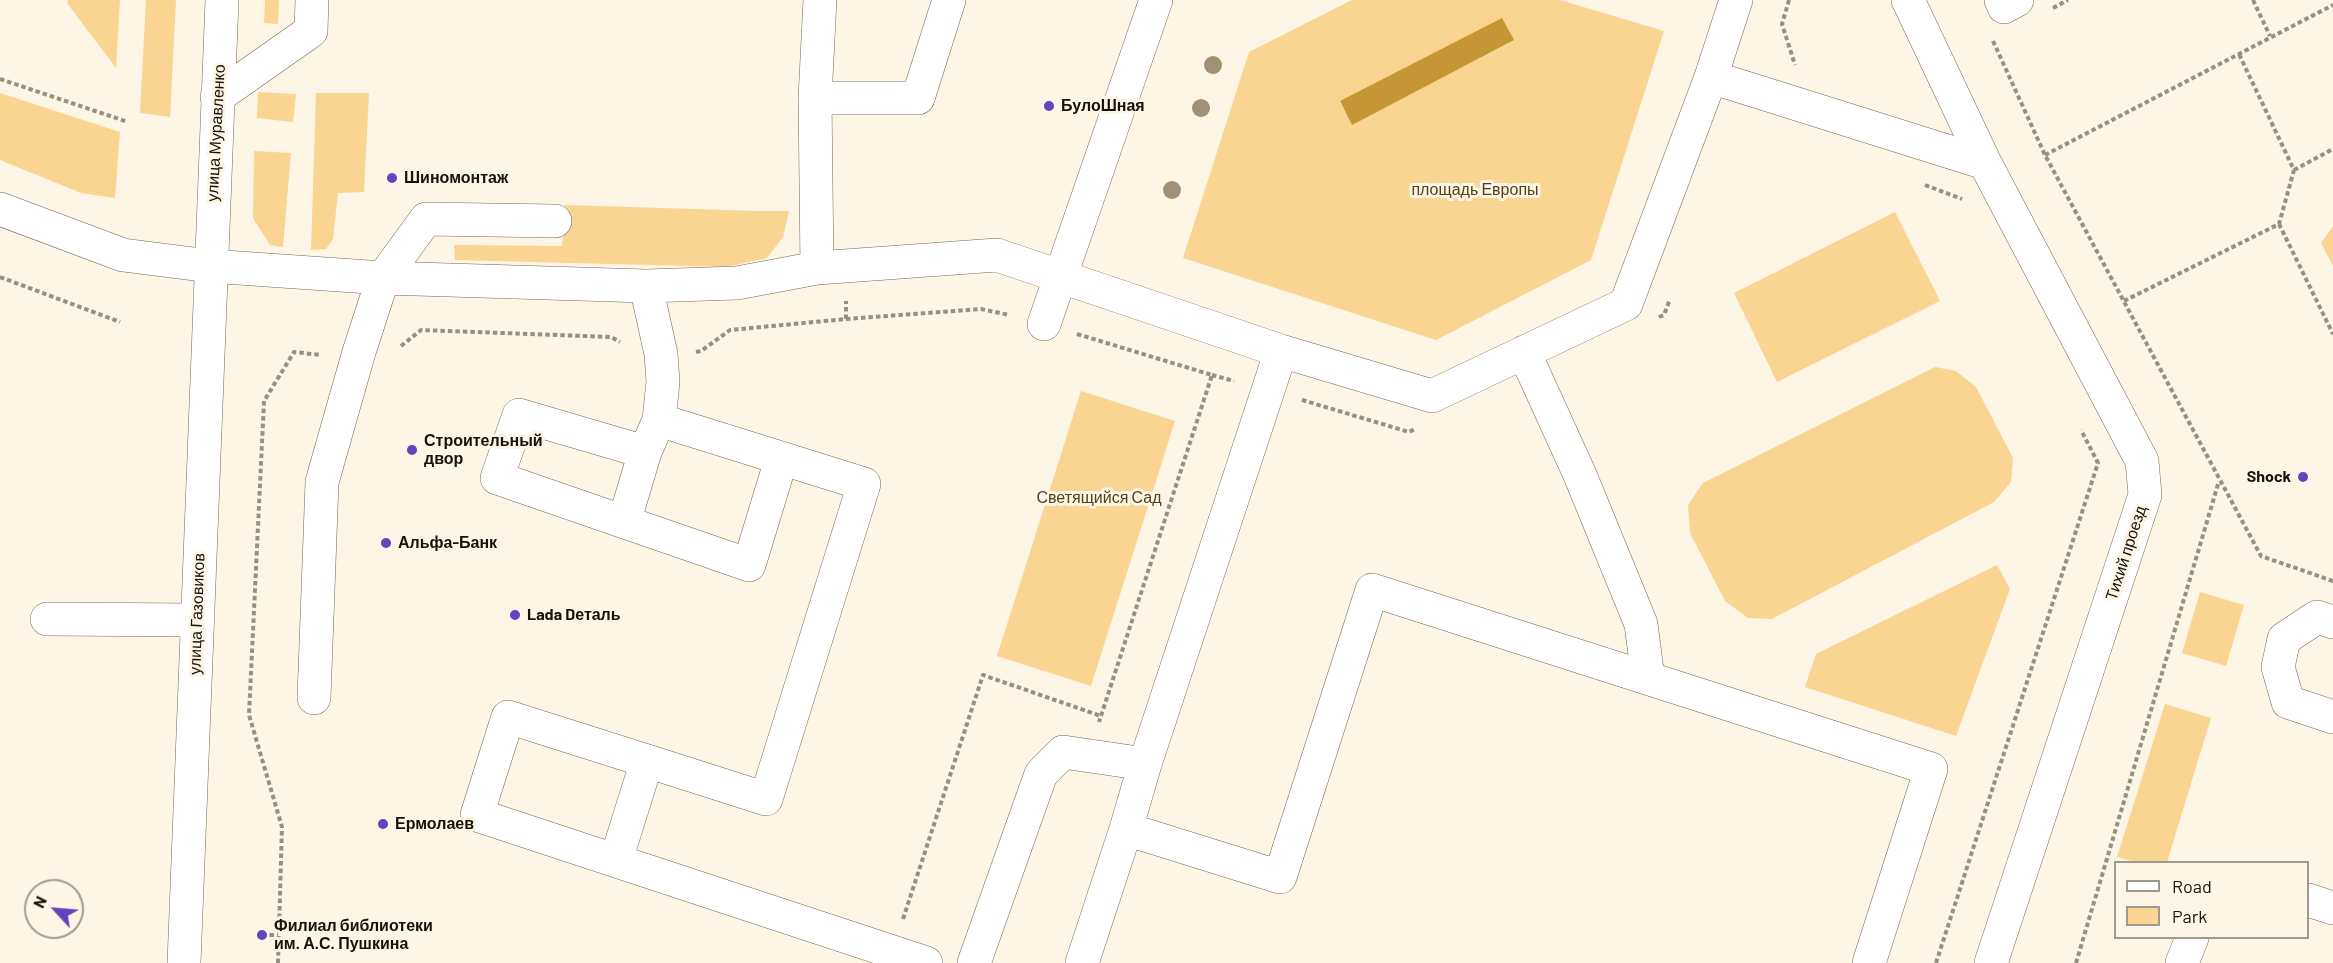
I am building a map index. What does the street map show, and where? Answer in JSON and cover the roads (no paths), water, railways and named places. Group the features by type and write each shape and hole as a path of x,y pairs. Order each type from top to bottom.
{"street":[{"name":"улица Муравленко","path":"210,266 222,0"},
{"path":"218,97 311,31 312,0"},
{"path":"817,268 815,98 820,0"},
{"path":"815,98 918,98 949,0"},
{"path":"1044,324 1059,275 1156,0"},
{"path":"0,209 123,255 210,266 383,278 646,286 737,284 817,268 997,255 1281,351 1432,396 1626,304 1711,77 1736,0"},
{"name":"Тихий проезд","path":"1908,0 1985,163 2142,460 2145,495 1991,963"},
{"path":"2001,0 2004,7 2018,0"},
{"path":"1711,77 1985,163"},
{"path":"314,698 322,482 383,278 426,219 555,221"},
{"name":"улица Газовиков","path":"184,963 210,266"},
{"path":"624,522 645,452 659,420 663,382 662,354 646,286"},
{"path":"1082,963 1281,351"},
{"path":"1524,352 1580,475 1641,624 1648,678"},
{"path":"645,452 519,415 497,478 748,565 781,460"},
{"path":"659,420 781,460 864,484 766,799 508,717 477,815 926,963"},
{"path":"1126,829 1280,877 1372,590 1931,768 1869,963"},
{"path":"2333,622 2317,617 2284,639 2278,668 2288,702 2333,717"},
{"path":"46,619 197,620"},
{"path":"974,963 1041,774 1063,752 1145,764"},
{"path":"616,861 646,761"},
{"path":"2309,901 2333,908"},
{"path":"2182,963 2192,939"}],"place":[{"name":"БулоШная","path":"1049,106"},
{"name":"Шиномонтаж","path":"392,178"},
{"name":"Строительный двор","path":"412,450"},
{"name":"Shock","path":"2303,477"},
{"name":"Альфа-Банк","path":"386,543"},
{"name":"Lada Dеталь","path":"515,615"},
{"name":"Ермолаев","path":"383,824"},
{"name":"Филиал библиотеки им. А.С. Пушкина","path":"262,935"}],"park label":[{"name":"площадь Европы","path":"1475,190"},
{"name":"Светящийся Сад","path":"1099,498"}]}
